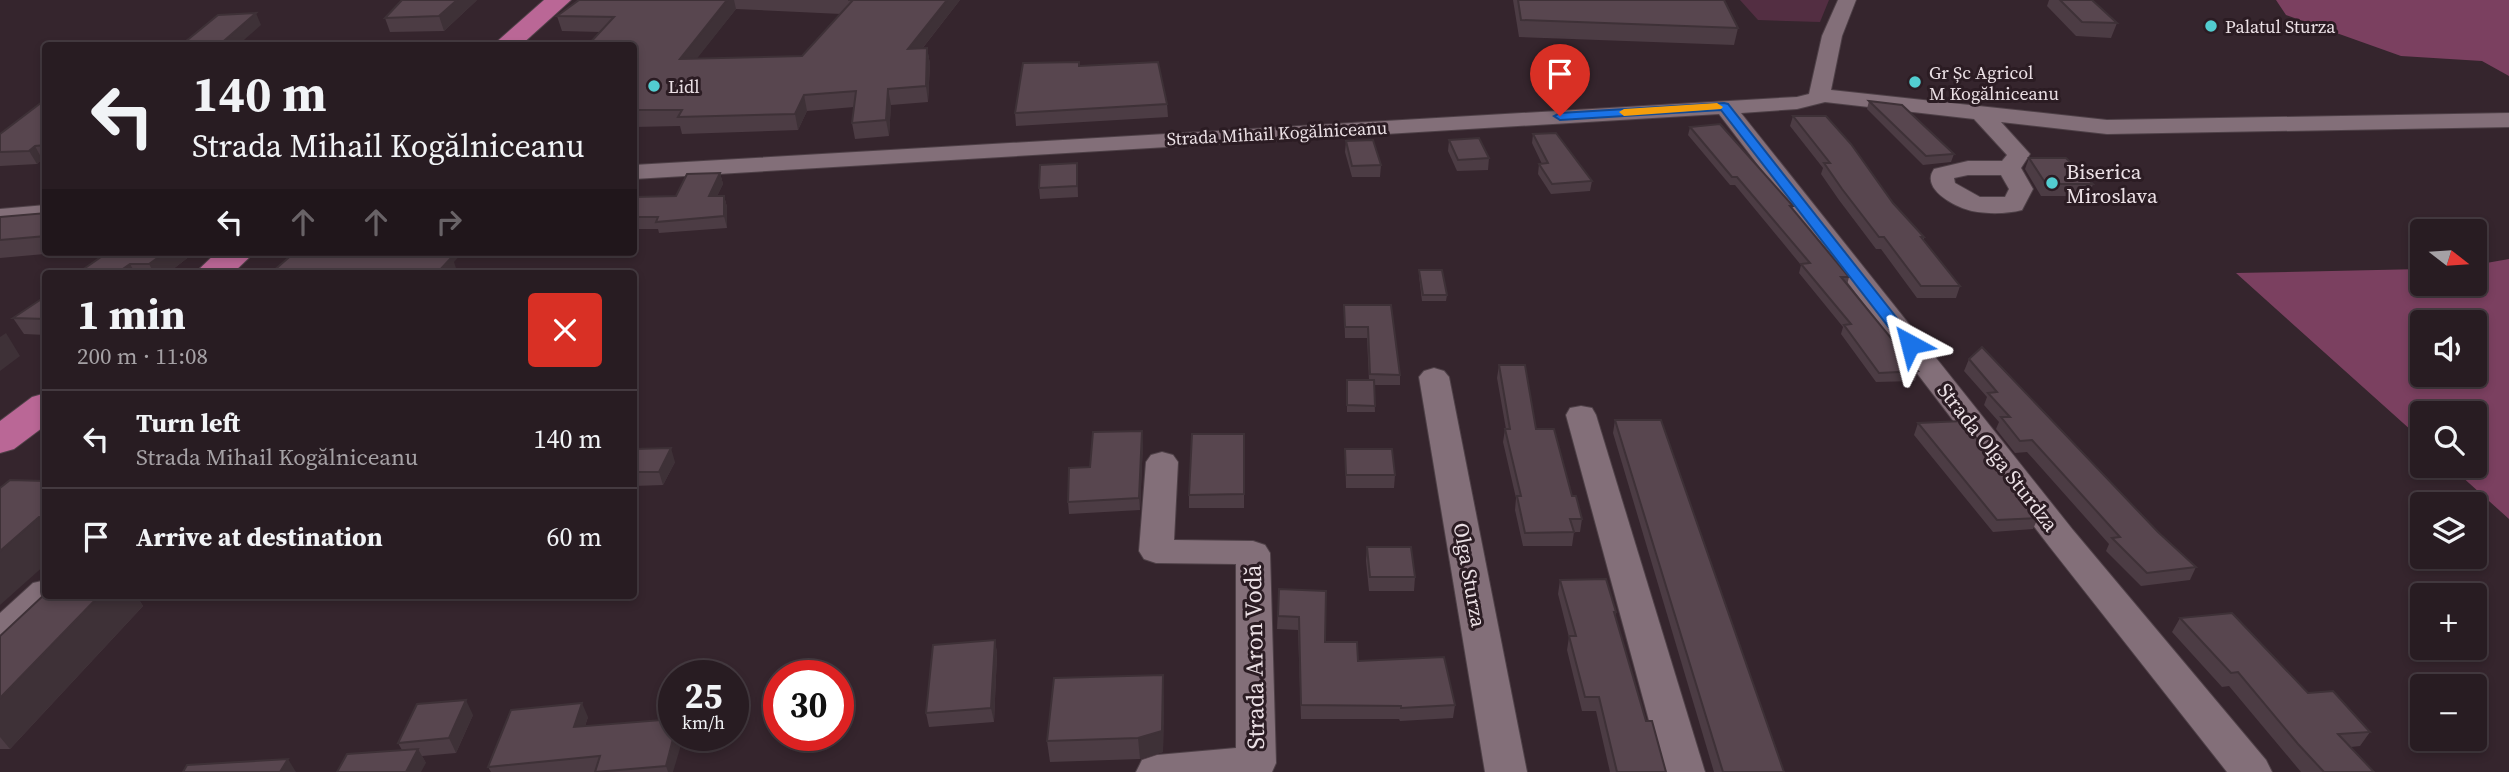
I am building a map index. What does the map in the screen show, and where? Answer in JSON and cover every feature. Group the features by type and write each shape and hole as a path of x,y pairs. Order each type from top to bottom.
{"main road":[{"path":"510,42 559,0"},
{"path":"216,270 234,256"},
{"path":"0,440 42,408"}],"street":[{"path":"1847,0 1832,36 1819,95 2108,127 2509,120"},
{"name":"Strada Mihail Kogălniceanu","path":"637,172 1797,103 1815,100 1819,95"},
{"name":"Strada Olga Sturdza","path":"1724,106 2062,538 2251,772"},
{"path":"1980,112 2019,154 2009,168"},
{"path":"0,216 42,212"},
{"name":"Olga Sturza","path":"1434,377 1506,772"},
{"path":"1581,415 1684,772"},
{"name":"Strada Aron Vodă","path":"1157,772 1256,763 1254,552 1156,551 1162,462"},
{"path":"0,635 42,596"}],"shaded area":[{"path":"1740,0 1829,0 1820,22 1758,20"},
{"path":"2276,0 2509,0 2509,76 2482,61 2401,56 2286,15"},
{"path":"2509,259 2509,519 2487,499 2487,492 2479,492 2463,478 2487,478 2487,401 2410,401 2410,429 2236,273 2410,269 2410,296 2487,296 2487,263"}],"building":[{"path":"402,0 457,0 439,16 385,18"},
{"path":"579,0 727,0 680,59 802,56 853,0 947,0 908,49 927,48 926,86 888,89 886,120 852,123 856,91 804,95 795,114 678,117 682,110 637,110 637,42 591,42 614,17 557,16"},
{"path":"1518,0 1724,0 1738,28 1521,20"},
{"path":"2060,0 2092,0 2117,23 2082,22"},
{"path":"256,13 223,42 185,42 218,15"},
{"path":"1079,62 1079,66 1158,62 1167,104 1015,113 1023,63"},
{"path":"1869,101 1902,105 1954,154 1926,156"},
{"path":"42,102 42,145 35,146 29,151 0,152 0,134"},
{"path":"1793,116 1826,116 1851,144 1893,203 1924,237 1921,237 1960,286 1921,286 1884,237 1879,237 1842,189 1824,163 1830,163"},
{"path":"1720,124 1793,206 1790,206 1849,277 1841,277 1918,371 1879,373 1844,325 1851,324 1801,264 1810,263 1737,177 1732,177 1690,127"},
{"path":"1556,133 1592,181 1552,184 1539,164 1548,163 1533,134"},
{"path":"1479,138 1489,158 1458,160 1449,140"},
{"path":"1373,140 1381,165 1352,166 1346,141"},
{"path":"2029,158 2066,158 2093,184 2046,184"},
{"path":"1077,163 1077,186 1039,188 1040,165"},
{"path":"720,173 709,196 724,196 724,216 656,222 658,217 637,217 637,197 676,196 687,174"},
{"path":"42,213 42,236 0,240 0,217"},
{"path":"102,256 160,256 149,264 130,264 121,270 82,270"},
{"path":"290,256 452,257 440,270 274,270"},
{"path":"1419,270 1442,270 1447,295 1423,295"},
{"path":"42,299 42,319 13,318"},
{"path":"1344,305 1391,305 1400,375 1370,374 1368,327 1345,327"},
{"path":"1982,347 2158,532 2196,567 2147,573 2112,538 2120,537 2032,440 2020,441 2001,417 2010,417 1988,393 1997,392 1969,359"},
{"path":"1499,365 1525,365 1536,429 1554,429 1572,496 1576,496 1582,519 1570,519 1574,532 1525,533 1517,496 1521,496 1505,429 1510,429"},
{"path":"1347,380 1374,380 1375,406 1347,405"},
{"path":"1615,420 1661,420 1784,772 1723,772"},
{"path":"1963,421 1981,444 1978,444 2038,518 1997,520 1918,423"},
{"path":"1142,431 1139,498 1068,502 1069,468 1090,467 1093,432"},
{"path":"1192,434 1244,434 1244,494 1189,495"},
{"path":"671,448 659,472 637,472 637,449"},
{"path":"1345,449 1392,449 1395,475 1346,475"},
{"path":"10,480 42,481 42,517 0,551 0,488"},
{"path":"1367,547 1411,547 1415,577 1370,577"},
{"path":"1606,579 1646,721 1652,721 1666,772 1617,772 1599,697 1585,697 1569,636 1576,636 1560,580"},
{"path":"1279,589 1326,591 1325,642 1357,642 1358,661 1444,657 1455,705 1401,708 1301,705 1299,617 1278,616"},
{"path":"42,597 42,599 96,599 0,698 0,636"},
{"path":"2232,613 2308,693 2333,691 2370,732 2338,734 2374,772 2324,772 2238,672 2231,673 2180,618"},
{"path":"995,640 991,708 926,713 933,645"},
{"path":"1163,675 1162,731 1138,738 1047,741 1054,678"},
{"path":"466,700 449,738 398,743 417,704"},
{"path":"582,703 574,727 658,720 658,751 670,751 666,766 595,772 600,756 488,767 511,710"},
{"path":"418,749 406,772 337,772 347,754"},
{"path":"288,759 280,772 183,772 187,765"}],"slow traffic":[{"path":"1624,112 1717,107"}],"place":[{"name":"Palatul Sturza","path":"2211,26"},
{"name":"Gr Șc Agricol M Kogălniceanu","path":"1915,82"},
{"name":"Lidl","path":"654,86"},
{"name":"Biserica Miroslava","path":"2052,183"}],"route":[{"path":"1560,116 1724,106 1910,344"}]}
